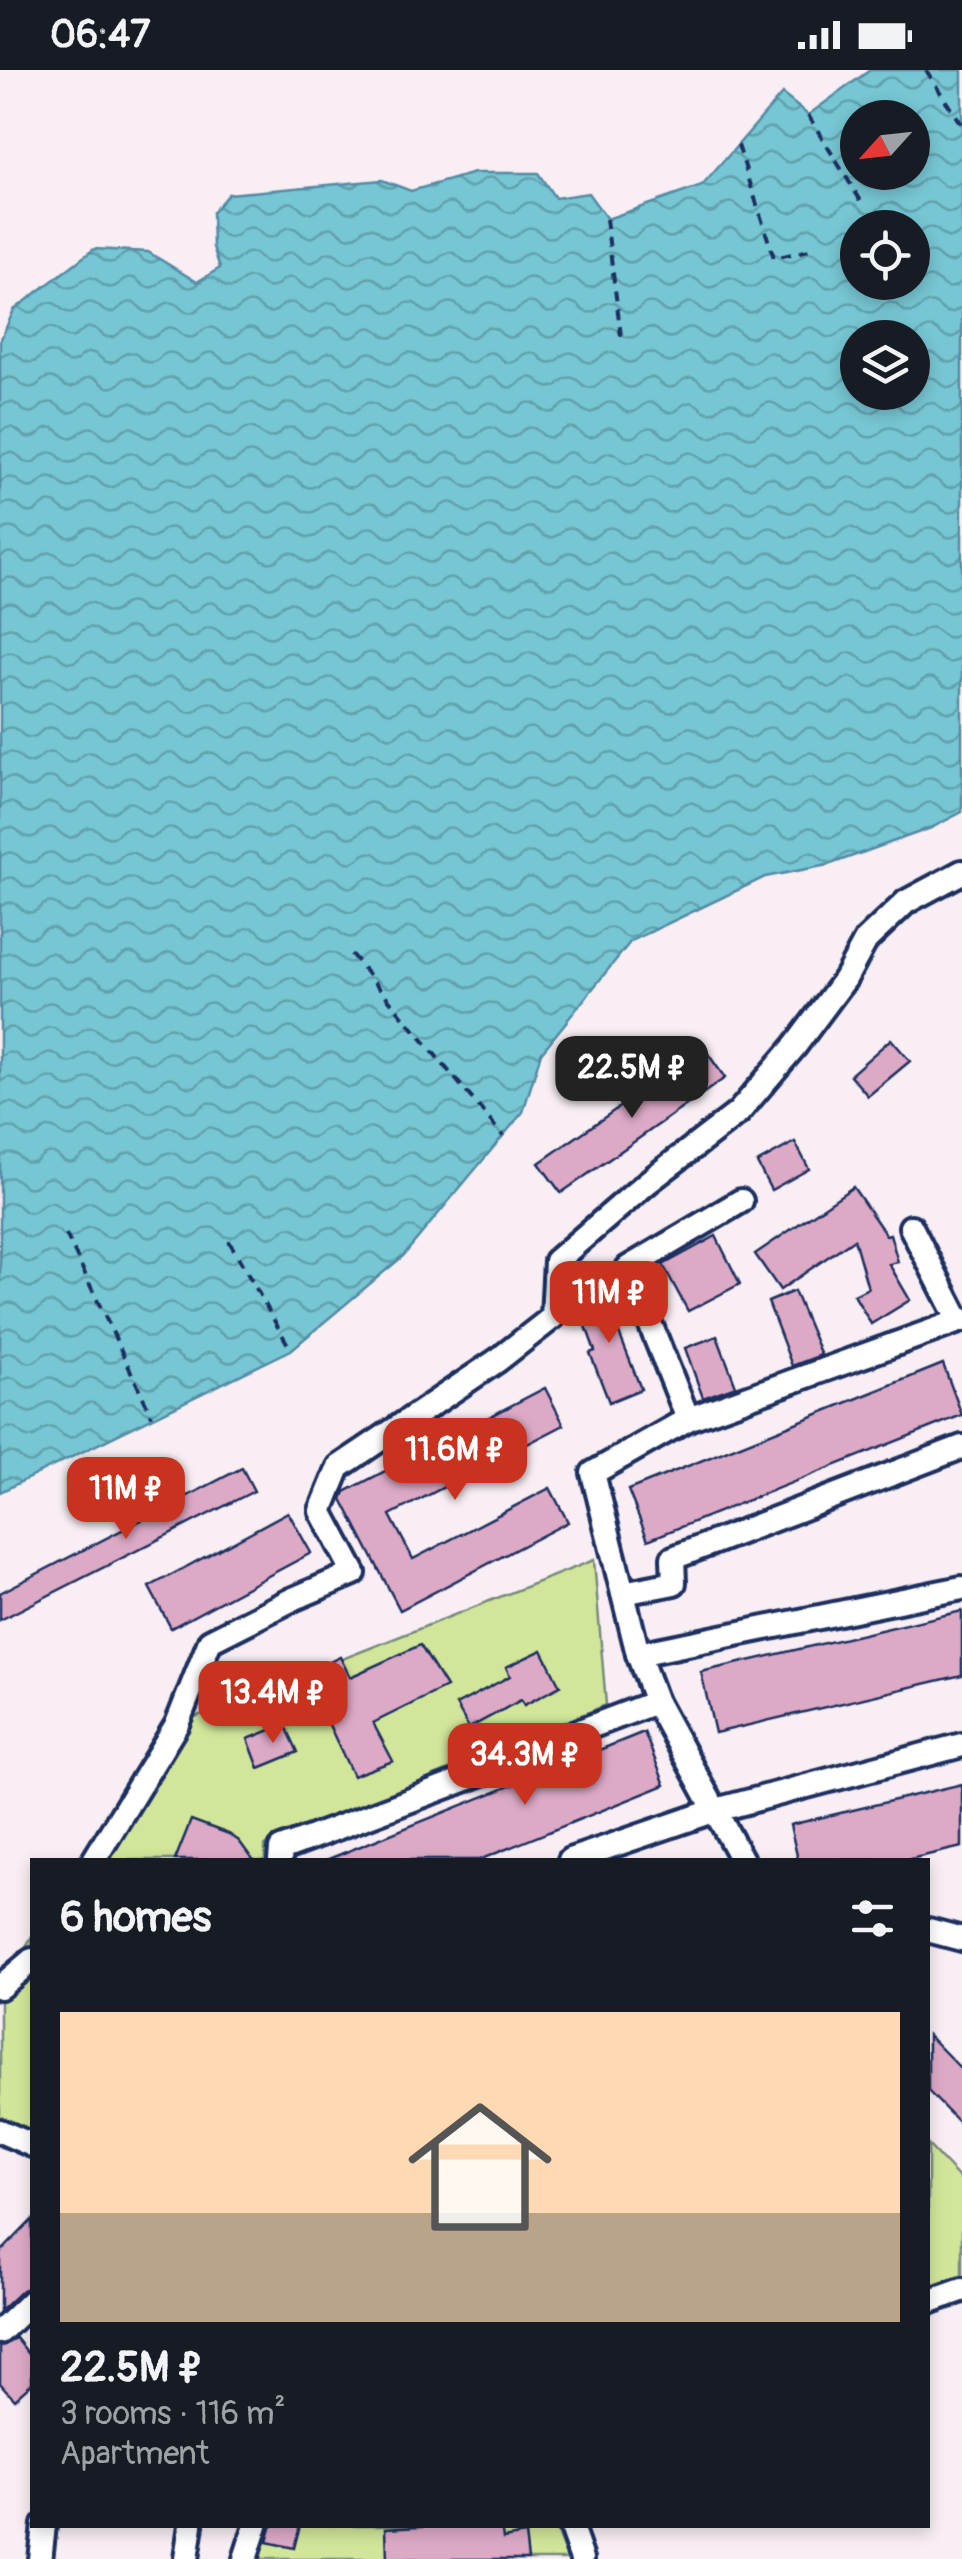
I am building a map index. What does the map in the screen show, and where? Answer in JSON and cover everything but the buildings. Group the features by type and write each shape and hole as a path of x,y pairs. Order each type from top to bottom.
{"street":[{"path":"95,1858 177,1724 210,1641 354,1573 321,1511 340,1468 498,1360 552,1317 556,1261 738,1112 796,1046 844,979 866,940 906,902 962,872"},
{"path":"688,1419 628,1268 741,1200"},
{"path":"741,1858 656,1702 638,1654 592,1472 688,1419 960,1320 911,1227"},
{"path":"623,1593 674,1583 672,1558 962,1447"},
{"path":"638,1654 962,1588"},
{"path":"280,1858 281,1850 656,1702"},
{"path":"576,1858 716,1810 962,1745"},
{"path":"930,1930 962,1938"},
{"path":"0,1988 30,1965"},
{"path":"0,2131 30,2144"},
{"path":"930,2301 962,2290"},
{"path":"0,2332 30,2303"},
{"path":"40,2559 44,2528"},
{"path":"186,2559 191,2528"},
{"path":"245,2559 255,2528"},
{"path":"571,2528 582,2559"}],"path":[{"path":"926,70 962,126"},
{"path":"808,115 861,201"},
{"path":"738,145 774,258 809,250"},
{"path":"606,219 621,336"},
{"path":"352,954 503,1136"},
{"path":"66,1234 152,1416"},
{"path":"230,1241 291,1350"}],"green space":[{"path":"594,1560 606,1705 265,1846 265,1858 85,1858 177,1724"},
{"path":"30,1940 30,2156 0,2147 0,1992"},
{"path":"930,2147 962,2181 962,2305 930,2313"},
{"path":"245,2528 555,2528 567,2559 235,2559"}],"water":[{"path":"870,70 962,70 962,812 931,828 828,865 765,877 631,941 541,1053 523,1112 403,1256 291,1350 0,1492 0,341 14,310 94,249 148,252 197,282 220,268 213,247 212,213 228,194 382,180 411,191 474,173 538,173 555,198 588,193 607,219 702,186 782,94 808,115"}]}
